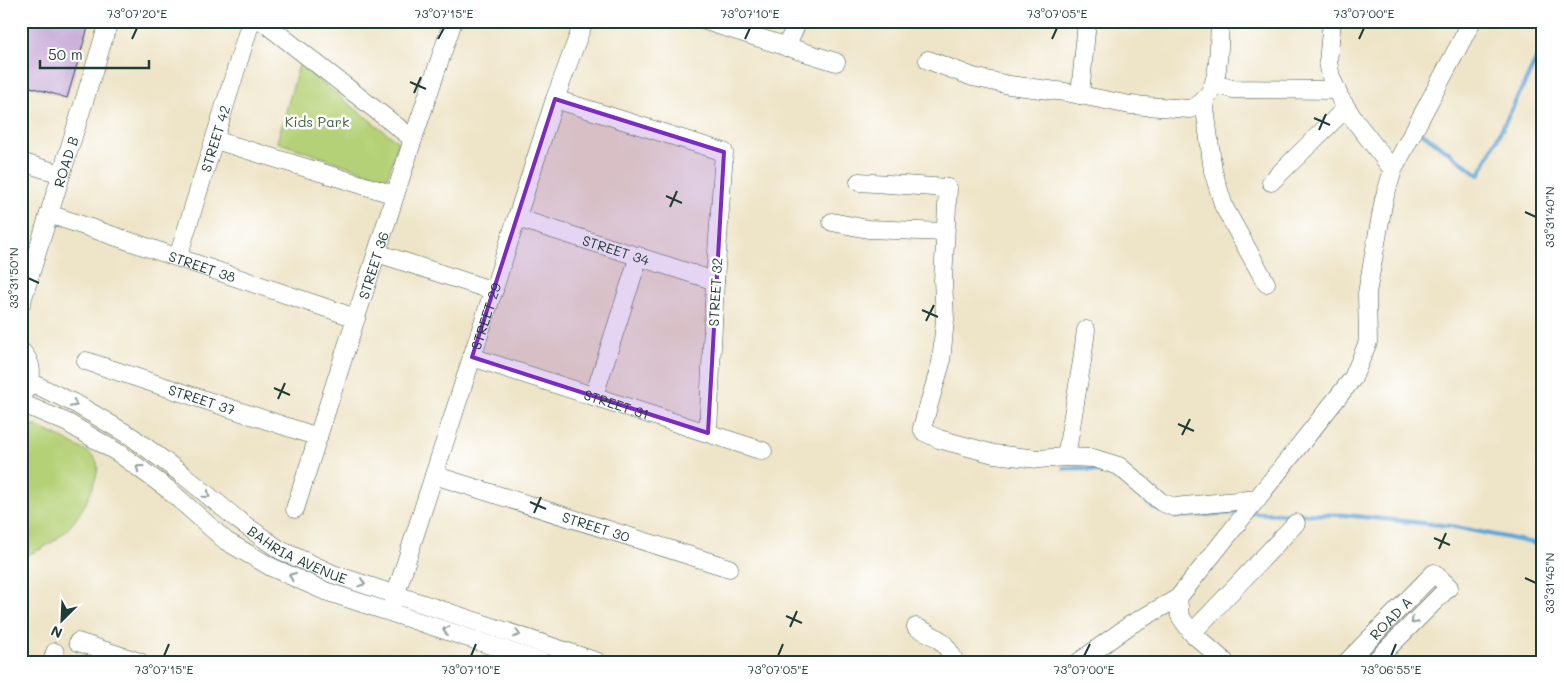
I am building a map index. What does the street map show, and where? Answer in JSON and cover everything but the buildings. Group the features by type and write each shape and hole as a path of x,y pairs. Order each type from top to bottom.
{"street":[{"name":"ROAD B","path":"21,304 109,21"},
{"name":"STREET 42","path":"178,257 250,21"},
{"path":"262,21 413,139"},
{"name":"STREET 36","path":"295,509 413,139 453,21"},
{"name":"STREET 29","path":"390,612 555,100 584,21"},
{"path":"706,21 836,62"},
{"path":"786,47 798,21"},
{"path":"1080,95 1087,21"},
{"path":"928,60 973,77 1009,85 1080,95 1130,105 1190,109 1197,107 1204,100 1214,84 1218,61 1220,21"},
{"path":"1332,21 1328,62 1331,78 1354,121 1393,170"},
{"path":"1079,662 1130,625 1178,598 1353,378 1368,342 1367,293 1384,199 1393,170 1472,21"},
{"path":"1214,84 1233,89 1336,90"},
{"name":"STREET 32","path":"555,100 724,152 708,433"},
{"path":"1204,100 1213,171 1224,207 1266,284"},
{"path":"1271,182 1346,108"},
{"path":"214,140 395,195"},
{"path":"21,162 61,174"},
{"path":"859,182 948,188 943,280 945,320 940,363 922,428 924,432 939,439 994,454 1038,460 1066,457 1093,458 1119,466 1161,502 1174,507 1255,503"},
{"name":"STREET 38","path":"49,214 356,318"},
{"name":"STREET 34","path":"517,218 716,281"},
{"path":"832,222 868,229 945,232"},
{"path":"377,253 494,291"},
{"path":"594,396 639,256"},
{"path":"1066,457 1086,330"},
{"path":"21,351 30,363 32,372 26,388"},
{"name":"STREET 31","path":"472,357 763,451"},
{"name":"STREET 37","path":"86,361 318,437"},
{"name":"BAHRIA AVENUE","path":"26,388 78,405 132,437 182,474 238,520 280,550 333,574 598,662"},
{"name":"BAHRIA AVENUE","path":"21,403 68,423 120,454 169,490 226,540 271,567 325,591 390,612 493,654 542,662"},
{"name":"STREET 30","path":"434,475 729,568"},
{"path":"1192,633 1296,522"},
{"name":"ROAD A","path":"1347,662 1434,573 1449,587 1381,660"},
{"path":"1178,598 1180,616 1192,633 1225,662"},
{"path":"916,627 941,639 949,649 955,662"},
{"path":"78,642 140,662"}],"highlighted area":[{"path":"555,99 724,152 708,433 472,357"}],"green space":[{"name":"Kids Park","path":"299,65 398,142 387,179 277,142"},
{"path":"21,420 89,452 97,462 98,468 90,494 77,518 47,545 21,557"}],"waterway":[{"path":"1421,132 1479,175 1543,46"},
{"path":"1064,468 1083,468 1111,474 1130,487 1154,508 1176,517 1241,512"},
{"path":"1251,513 1345,515 1451,526 1543,545"}]}
